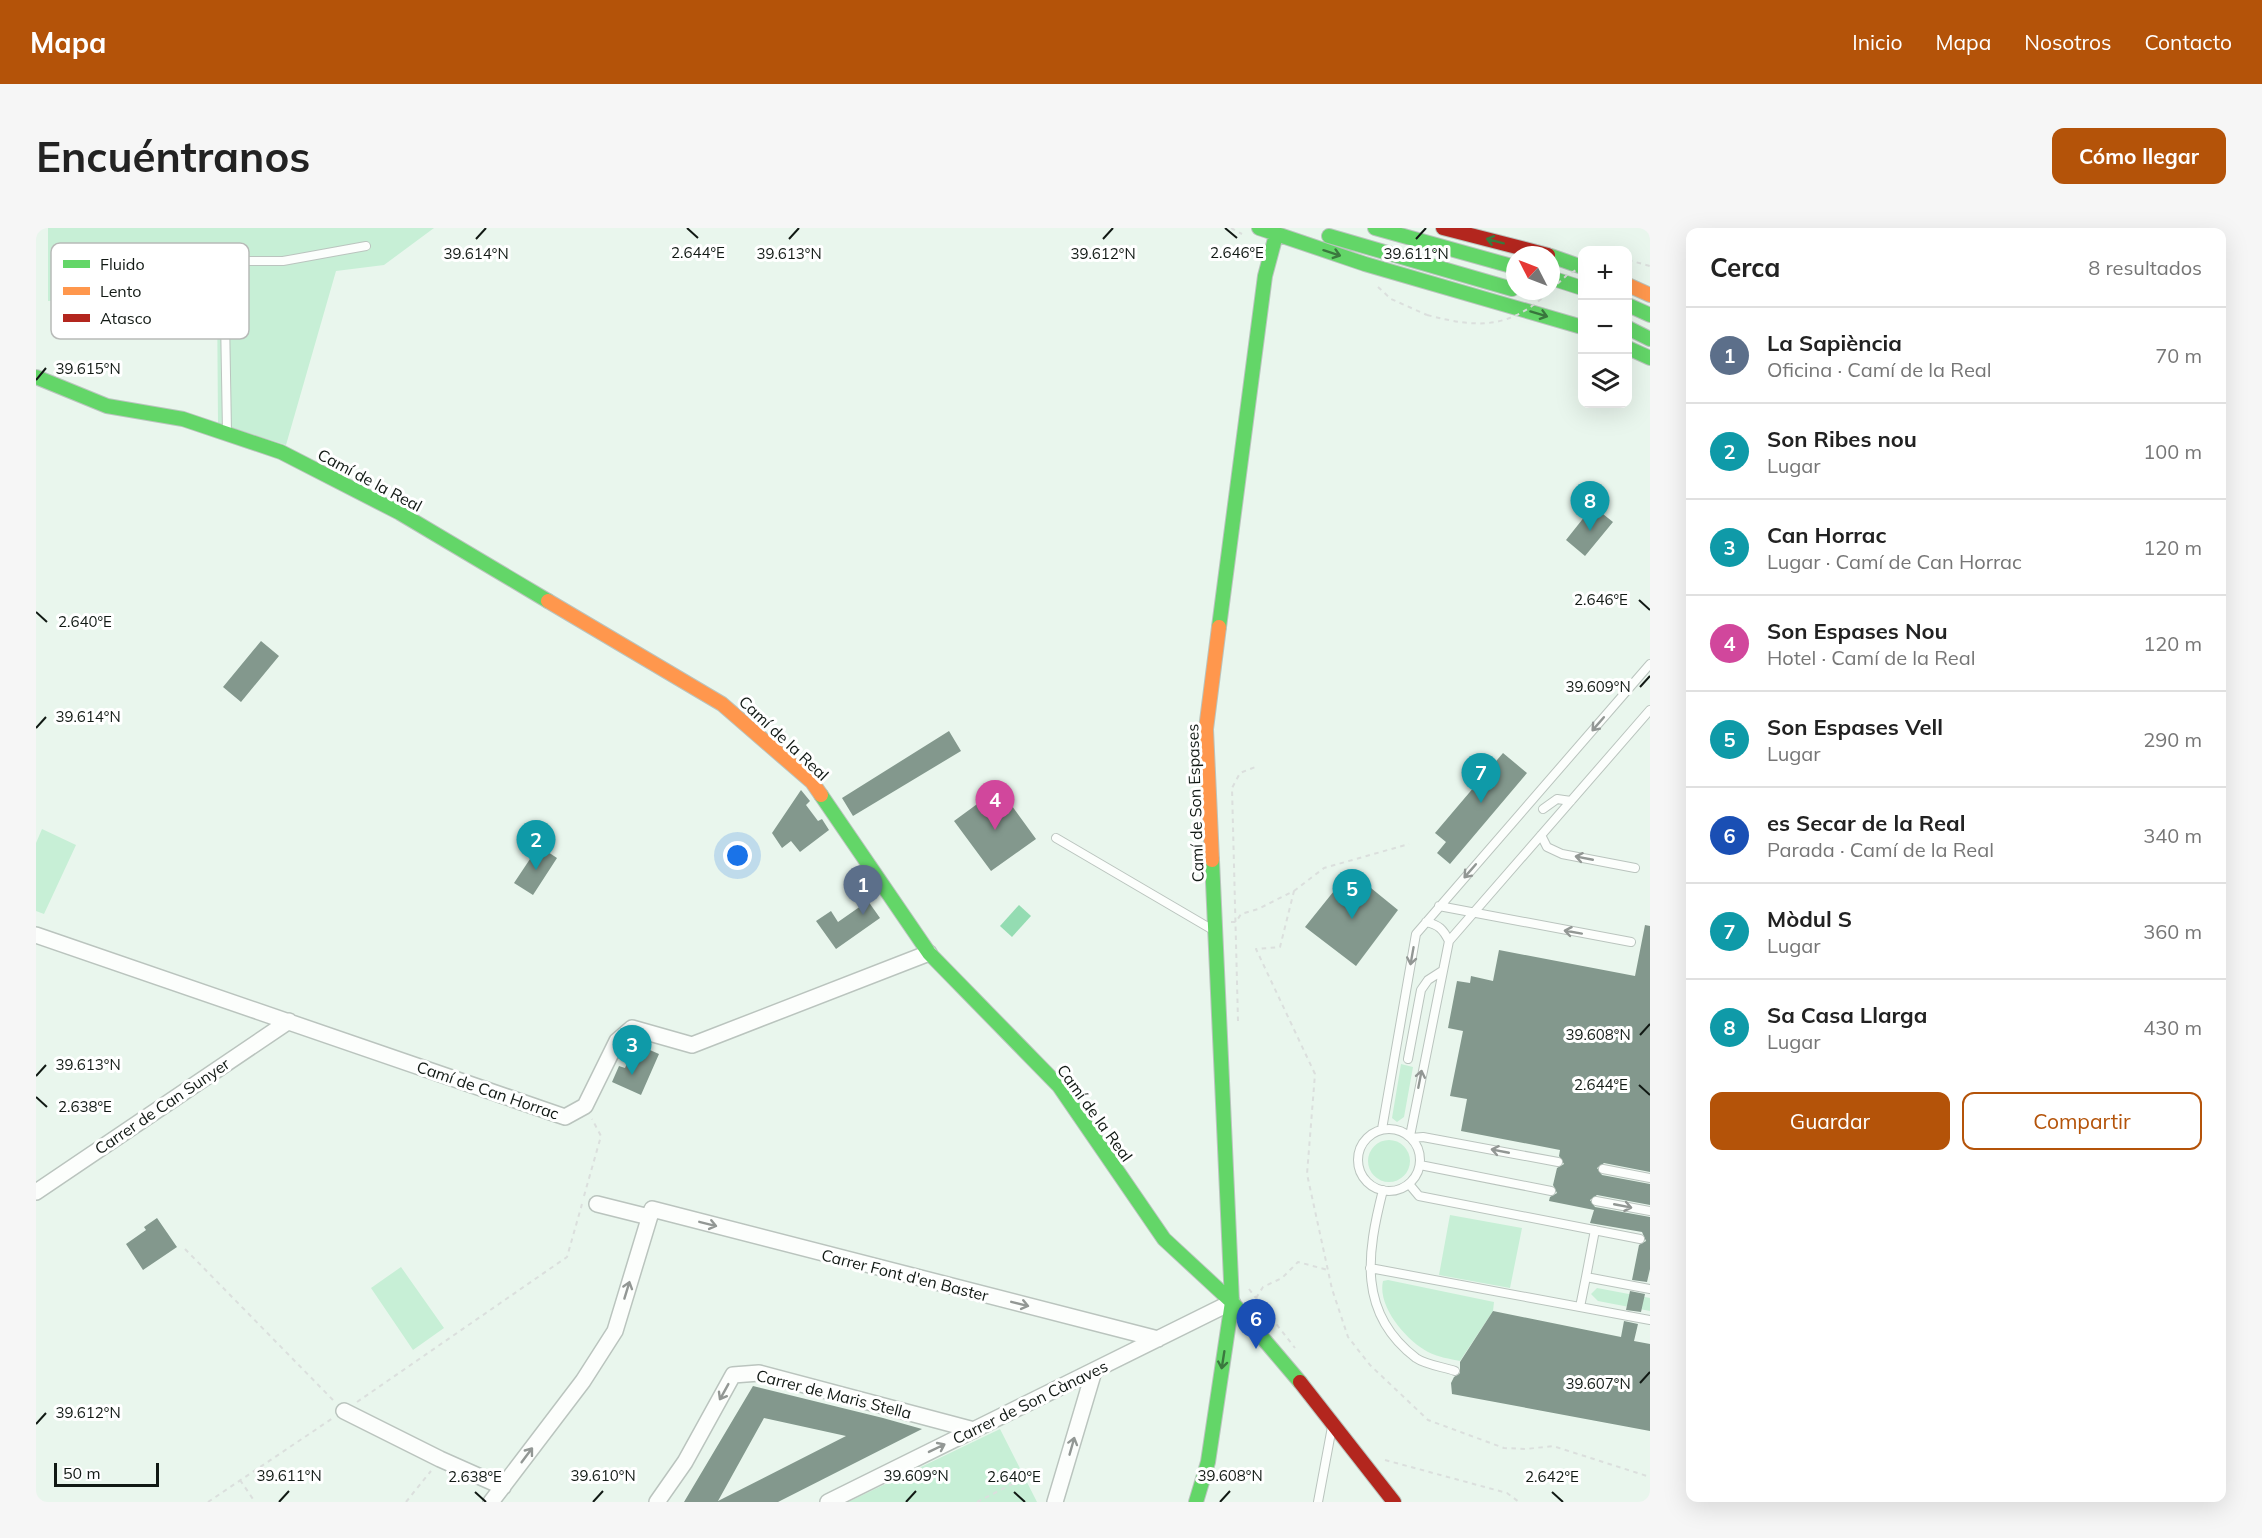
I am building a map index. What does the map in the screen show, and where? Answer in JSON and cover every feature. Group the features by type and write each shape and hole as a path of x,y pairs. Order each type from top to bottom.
{"street":[{"path":"1259,228 1365,264 1578,326"},
{"path":"1375,228 1506,264"},
{"path":"1447,229 1511,246"},
{"path":"1314,231 1506,287"},
{"name":"Camí de Son Espases","path":"1196,1502 1208,1462 1232,1302 1206,729 1264,276 1276,235"},
{"path":"1560,260 1578,266"},
{"path":"1560,281 1578,287"},
{"path":"1632,287 1650,296"},
{"path":"1632,307 1650,315"},
{"path":"1632,330 1650,339"},
{"path":"1632,350 1650,358"},
{"name":"Camí de la Real","path":"37,380 107,406 183,419 281,452 400,513 722,704 812,782 929,953 1059,1086 1164,1239 1232,1302 1333,1421 1394,1502"},
{"name":"Camí de Can Horrac","path":"36,935 565,1117 585,1106 617,1041 632,1028 692,1045 929,953"},
{"name":"Carrer de Can Sunyer","path":"36,1192 289,1021"},
{"name":"Carrer Font d'en Baster","path":"597,1204 651,1213 1158,1339"},
{"path":"491,1502 583,1381 615,1331 651,1213"},
{"name":"Carrer de Son Cànaves","path":"828,1502 1232,1302"},
{"path":"1055,1502 1094,1371"},
{"name":"Carrer de Maris Stella","path":"657,1502 685,1462 733,1375 759,1373 974,1430"},
{"path":"344,1411 440,1459 503,1486"}],"lane":[{"path":"249,261 283,261 366,246"},
{"path":"225,339 227,434"},
{"path":"1382,1129 1416,934 1649,666"},
{"path":"1558,1162 1423,1137 1411,1137 1401,1131 1382,1129 1364,1141 1358,1160 1365,1180 1383,1190 1401,1189 1409,1184 1420,1165 1420,1154 1411,1137 1449,941 1650,710"},
{"path":"1543,809 1557,799 1571,801"},
{"path":"1541,836 1547,847 1562,854 1635,868"},
{"path":"1056,838 1217,933"},
{"path":"1439,906 1631,942"},
{"path":"1426,922 1444,930 1449,941"},
{"path":"1408,1059 1421,990 1428,980 1442,971"},
{"path":"1420,1165 1551,1191"},
{"path":"1603,1169 1650,1178"},
{"path":"1409,1184 1419,1196 1640,1239"},
{"path":"1383,1190 1375,1221 1370,1268 1371,1292 1383,1323 1417,1359 1455,1371"},
{"path":"1596,1201 1650,1211"},
{"path":"1580,1307 1595,1230"},
{"path":"1370,1268 1650,1320"},
{"path":"1586,1277 1650,1289"},
{"path":"1318,1502 1333,1421"}],"path":[{"path":"1632,261 1650,266"},
{"path":"1560,283 1578,269"},
{"path":"1376,282 1380,291 1391,299 1426,315 1478,325 1506,320 1541,300"},
{"path":"1238,1021 1232,788 1240,772 1258,766"},
{"path":"1294,891 1324,868 1409,844"},
{"path":"208,1502 567,1257 601,1136 585,1106"},
{"path":"185,1249 344,1411"},
{"path":"1244,1316 1254,1307 1256,1298 1263,1287 1282,1278 1298,1262 1328,1270"},
{"path":"1244,1282 1299,1352"},
{"path":"406,1502 440,1459"},
{"path":"1384,1460 1507,1493 1519,1502"},
{"path":"240,1480 255,1502"},
{"path":"977,1502 1020,1480"}],"shaded area":[{"path":"48,228 434,228 384,265 336,271 286,445 218,423 217,339 249,339 249,243 51,243 51,301 48,301"},
{"path":"42,829 76,845 44,914 36,911 36,843"},
{"path":"1019,905 1031,916 1012,937 1000,926"},
{"path":"1401,1064 1413,1067 1404,1117 1397,1122 1392,1118"},
{"path":"1389,1140 1404,1146 1410,1161 1404,1176 1389,1182 1374,1176 1368,1161 1374,1146"},
{"path":"1450,1215 1522,1228 1510,1288 1439,1275"},
{"path":"401,1267 444,1328 413,1350 371,1288"},
{"path":"1388,1280 1494,1302 1493,1311 1460,1361 1440,1357 1411,1340 1395,1322 1382,1291 1383,1281"},
{"path":"1597,1288 1650,1298 1650,1311 1598,1301 1591,1294"},
{"path":"1000,1429 1037,1502 848,1502"}],"building":[{"path":"1593,506 1613,522 1585,556 1566,540"},
{"path":"261,641 279,656 241,702 223,687"},
{"path":"949,731 961,751 853,816 842,798"},
{"path":"1503,753 1527,773 1450,864 1437,853 1446,842 1435,833"},
{"path":"999,788 1036,839 991,871 954,821"},
{"path":"801,790 810,801 806,805 818,821 822,819 829,830 800,852 791,841 782,848 772,833"},
{"path":"536,850 545,856 548,852 557,858 533,895 514,883"},
{"path":"1350,871 1398,910 1356,966 1305,927"},
{"path":"867,885 873,894 858,904 852,896"},
{"path":"868,901 880,918 836,949 816,921 831,911 838,922"},
{"path":"1645,925 1650,926 1650,1172 1604,1163 1597,1168 1602,1175 1650,1184 1650,1205 1597,1195 1590,1200 1595,1207 1650,1217 1650,1269 1647,1282 1632,1280 1639,1245 1646,1241 1642,1232 1590,1223 1594,1210 1549,1201 1550,1197 1557,1193 1553,1185 1557,1168 1564,1164 1559,1156 1560,1150 1461,1131 1467,1099 1450,1096 1463,1031 1448,1028 1457,981 1470,983 1471,976 1493,981 1499,950 1635,976"},
{"path":"636,1044 659,1054 641,1095 612,1082 619,1066 625,1068"},
{"path":"157,1218 177,1247 143,1270 126,1244 146,1230 144,1227"},
{"path":"1630,1291 1645,1294 1641,1312 1626,1310"},
{"path":"1493,1311 1621,1337 1624,1321 1638,1324 1634,1341 1650,1344 1650,1431 1452,1394 1451,1383 1460,1373 1460,1362"},
{"path":"753,1386 922,1429 778,1502 684,1502","holes":["764,1418 846,1436 718,1501"]}],"traffic: fast":[{"path":"1259,228 1365,264 1578,326"},
{"path":"1375,228 1506,264"},
{"path":"1219,627 1265,276 1276,235"},
{"path":"1329,236 1506,287"},
{"path":"1560,259 1578,266"},
{"path":"1560,281 1578,287"},
{"path":"1632,307 1650,315"},
{"path":"1632,330 1650,339"},
{"path":"1632,350 1650,358"},
{"path":"36,377 107,406 183,419 281,452 400,513 548,601"},
{"path":"821,795 929,953 1059,1086 1164,1239 1232,1302 1300,1382"},
{"path":"1196,1502 1208,1462 1232,1302 1212,860"}],"traffic: slow":[{"path":"1632,287 1650,295"},
{"path":"548,601 722,704 812,782 821,795"},
{"path":"1212,860 1206,729 1219,627"}],"traffic: jam":[{"path":"1443,228 1513,246"},
{"path":"1300,1382 1394,1502"}],"place":[{"name":"Sa Casa Llarga","path":"1590,531"},
{"name":"Mòdul S","path":"1481,803"},
{"name":"Son Espases Nou","path":"995,830"},
{"name":"Son Ribes nou","path":"536,870"},
{"name":"La Sapiència","path":"863,915"},
{"name":"Son Espases Vell","path":"1352,919"},
{"name":"Can Horrac","path":"632,1075"},
{"name":"es Secar de la Real","path":"1256,1349"}]}
